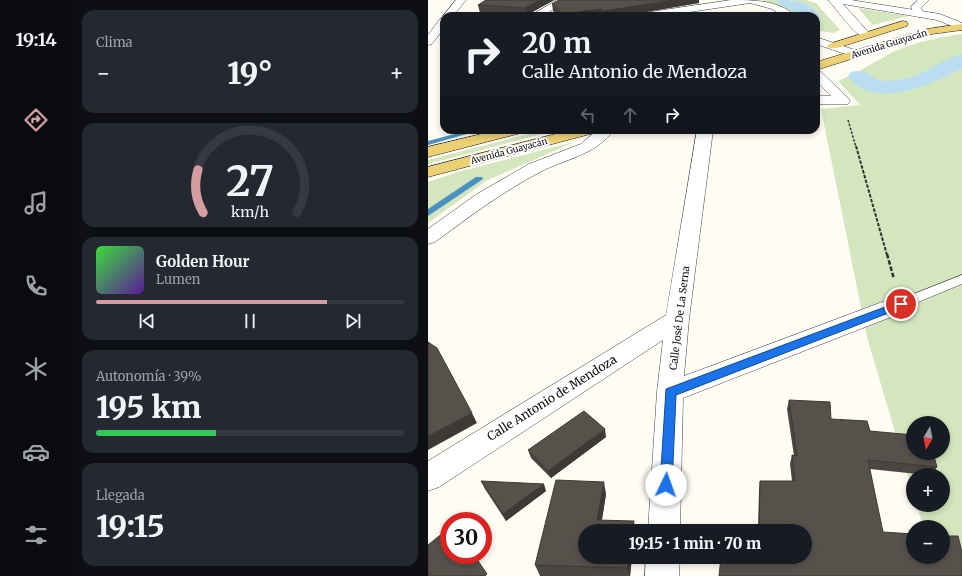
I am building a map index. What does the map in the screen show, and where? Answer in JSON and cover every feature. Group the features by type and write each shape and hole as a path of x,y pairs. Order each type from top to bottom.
{"main road":[{"name":"Avenida Guayacán","path":"820,50 909,22 940,17"},
{"name":"Avenida Guayacán","path":"820,65 962,23"},
{"name":"Avenida Guayacán","path":"428,152 500,134"},
{"name":"Avenida Guayacán","path":"428,172 574,134"}],"street":[{"path":"451,12 461,0"},
{"path":"542,12 564,0"},
{"path":"670,12 750,0 775,7 783,12"},
{"path":"834,0 940,17 962,23"},
{"path":"834,0 856,26 866,35"},
{"path":"919,14 916,7 924,0"},
{"path":"428,42 440,26"},
{"path":"820,41 857,54"},
{"path":"820,78 843,102"},
{"path":"820,100 843,102"},
{"path":"428,238 483,198 535,168 587,147 602,134"},
{"name":"Calle José De La Serna","path":"664,524 670,392 677,319 704,134"},
{"path":"670,392 901,304"},
{"name":"Calle Antonio de Mendoza","path":"428,477 677,319"},
{"path":"662,576 663,564"}],"lane":[{"path":"901,304 962,278"}],"path":[{"path":"843,102 901,304"}],"green space":[{"path":"761,0 806,0 816,3 840,30 833,33 820,31 820,12 792,12"},
{"path":"858,8 908,16 873,25"},
{"path":"962,34 962,576 950,564 950,520 921,520 919,512 950,512 950,468 906,468 906,469 867,337 821,109 860,105 838,81 893,52 927,41"},
{"path":"529,134 542,134 428,164 428,160"},
{"path":"574,142 486,181 428,223 428,182 458,172"}],"building":[{"path":"486,0 540,0 525,8 478,5"},
{"path":"559,0 674,0 604,11 601,9 578,12 561,12 552,4"},
{"path":"428,342 437,348 472,413 428,436"},
{"path":"789,400 830,402 831,419 867,421 870,431 906,434 906,460 935,460 937,467 868,460 883,532 906,534 906,564 950,564 950,536 958,536 962,552 962,576 719,576 720,564 812,564 812,524 759,524 760,481 795,481 792,455 797,456"},
{"path":"584,411 605,429 548,471 528,450"},
{"path":"556,480 604,482 597,520 634,521 633,524 578,524 578,564 628,564 627,568 535,565"},
{"path":"481,481 544,484 503,514"},
{"path":"440,535 440,564 480,564 487,574 485,576 428,576 428,545"}],"waterway":[{"path":"783,0 802,7 808,12"},
{"path":"858,76 870,84 883,87 896,87 924,79 962,60"},
{"path":"428,143 463,134"},
{"path":"428,213 479,179"}],"route":[{"path":"666,485 670,392 901,304"}]}
